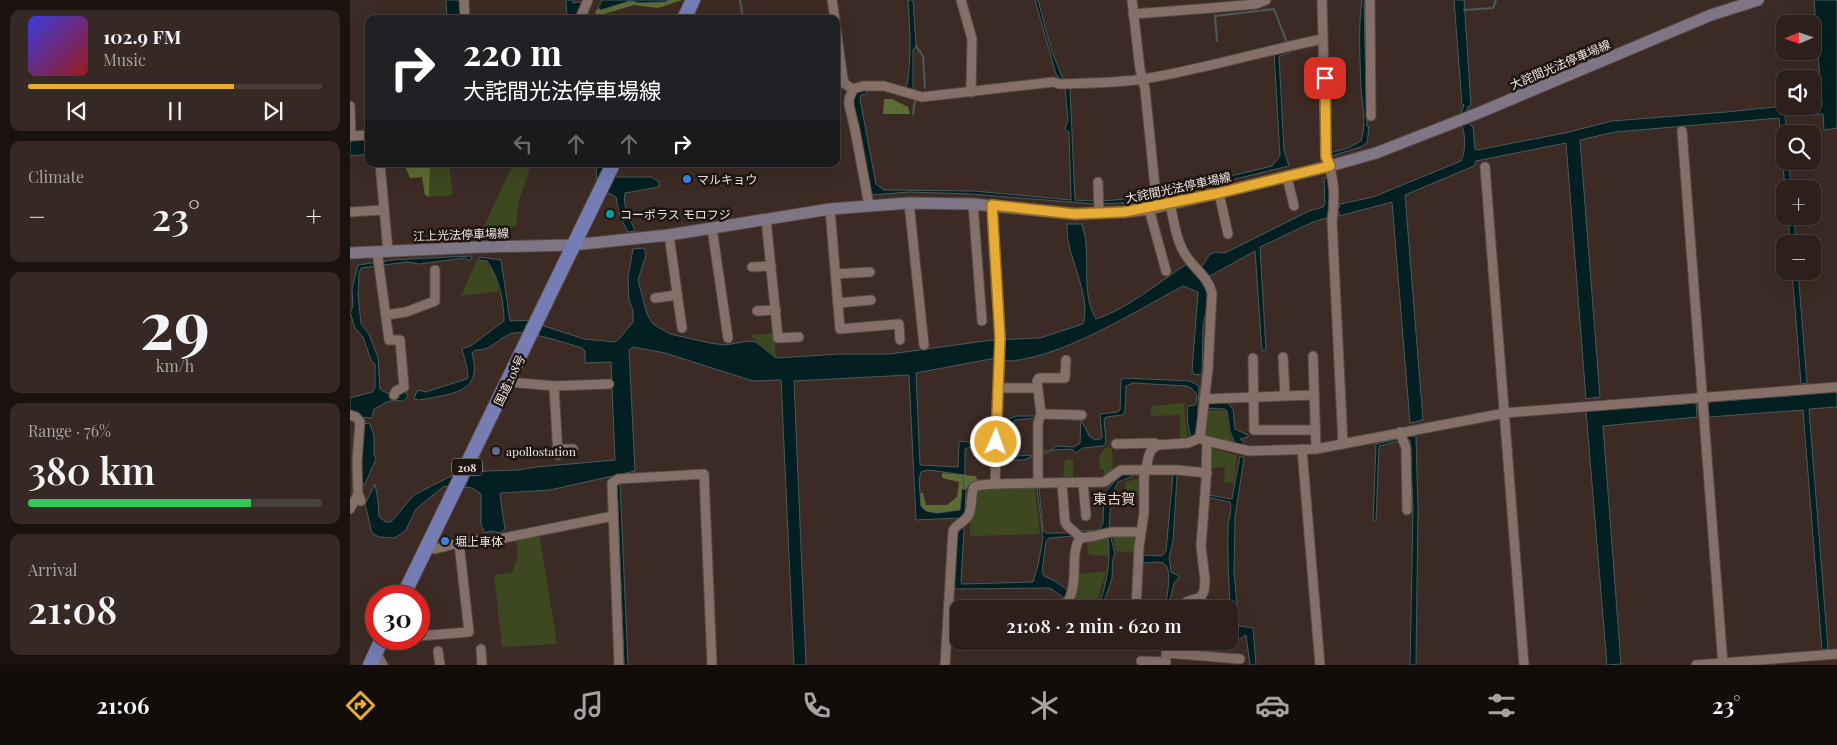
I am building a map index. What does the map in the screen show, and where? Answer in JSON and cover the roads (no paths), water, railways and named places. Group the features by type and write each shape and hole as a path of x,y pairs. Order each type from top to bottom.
{"highway":[{"path":"686,15 693,0"},
{"name":"国道208号","path":"408,585 509,382 611,168"}],"main road":[{"name":"大詫間光法停車場線","path":"573,245 712,228 830,209 909,203 992,205 1075,214 1099,207 1153,208 1330,166 1376,153 1476,114 1711,15 1758,0"},
{"name":"江上光法停車場線","path":"350,254 573,245"}],"street":[{"path":"464,0 465,15"},
{"path":"582,15 588,0"},
{"path":"832,0 834,15"},
{"path":"961,0 972,39 971,92"},
{"path":"1132,0 1140,69 1143,79 1153,208 1166,271"},
{"path":"1133,14 1220,8 1256,4 1266,0"},
{"path":"1322,0 1326,157 1330,166 1335,198 1333,211 1343,444"},
{"path":"1370,0 1371,116"},
{"path":"840,57 845,84 853,89 863,86 884,86 922,97 1053,82 1059,84 1143,79 1204,68 1275,49 1323,39"},
{"path":"853,89 849,105 869,206"},
{"path":"350,106 351,136 365,135"},
{"path":"1682,131 1723,664"},
{"path":"380,167 383,210 380,268 389,340 400,340 404,387 396,391 394,395"},
{"path":"1485,167 1524,665"},
{"path":"1287,176 1294,206"},
{"path":"1098,182 1099,207"},
{"path":"1219,193 1228,234"},
{"path":"909,203 924,345"},
{"path":"973,204 982,322"},
{"path":"1170,204 1181,247 1186,256 1204,276 1212,293 1208,369 1204,399 1204,440 1207,473 1201,539 1205,580 1201,597 1192,600"},
{"path":"992,205 1000,344 995,484"},
{"path":"830,209 840,329 899,324 900,340"},
{"path":"350,212 383,210"},
{"path":"766,219 778,338 800,336"},
{"path":"712,228 728,338"},
{"path":"669,234 682,328"},
{"path":"752,267 771,266"},
{"path":"386,315 406,312 435,301 435,270"},
{"path":"836,274 870,272"},
{"path":"655,298 677,294"},
{"path":"838,303 871,300"},
{"path":"757,311 776,310"},
{"path":"1313,356 1316,449"},
{"path":"1284,357 1285,396"},
{"path":"1253,358 1254,430 1315,430"},
{"path":"1038,483 1038,423 1041,414 1037,381 1039,378 1065,378 1066,360"},
{"path":"509,382 554,386 609,384"},
{"path":"554,386 558,452 573,449"},
{"path":"1116,444 1154,443 1158,445 1204,440 1249,451 1316,449 1505,413 1837,387"},
{"path":"998,388 1037,388"},
{"path":"1204,399 1314,395"},
{"path":"1041,414 1082,415"},
{"path":"350,415 356,417 360,422 357,450 360,498 350,508"},
{"path":"1400,432 1406,448 1408,510"},
{"path":"1136,600 1146,470 1152,450 1158,445"},
{"path":"1302,450 1320,665"},
{"path":"945,665 953,531 954,527 966,520 970,514 974,487 995,484 1104,482 1121,470 1193,470 1207,473"},
{"path":"619,665 612,483 618,479 704,474 712,665"},
{"path":"1062,483 1065,522 1080,538"},
{"path":"1083,483 1086,516"},
{"path":"427,548 435,549 471,540 489,541 613,516"},
{"path":"1080,538 1109,532 1140,532"},
{"path":"1069,600 1076,576 1074,566 1080,538"},
{"path":"430,635 468,632 459,543"},
{"path":"481,649 482,665"},
{"path":"438,651 440,665"},
{"path":"1696,665 1837,654"},
{"path":"1140,661 1168,658 1240,659"}],"water":[{"path":"446,0 460,0 461,15 447,15"},
{"path":"566,0 573,0 573,3 582,2 576,15 567,15"},
{"path":"602,0 670,0 640,3 630,1 601,10 598,8"},
{"path":"908,0 913,0 916,46 913,50 913,88 915,93 906,89 910,56"},
{"path":"1035,0 1038,0 1051,49 1063,79 1060,79 1056,74"},
{"path":"1362,0 1365,0 1367,126 1369,127 1367,143 1361,147 1331,156 1330,153 1348,148 1361,141 1363,134 1360,43"},
{"path":"1454,0 1464,0 1471,105 1465,114 1460,116 1464,105 1462,104"},
{"path":"1814,0 1837,0 1837,128 1824,130 1823,114 1821,114 1821,70 1819,70 1819,60 1821,60 1821,15 1815,15"},
{"path":"1289,48 1289,53 1279,56 1284,150 1289,166 1161,197 1160,193 1272,166 1280,156 1274,53"},
{"path":"1065,88 1070,88 1075,200 1113,200 1151,195 1151,199 1096,204 971,194 909,192 871,195 859,128 853,109 853,100 857,92 864,89 867,91 866,94 861,95 860,99 876,184 884,190 974,191 1071,200 1069,132 1065,129 1068,120"},
{"path":"1776,107 1776,115 1804,115 1785,116 1786,125 1780,125 1779,118 1615,132 1580,140 1600,397 1586,399 1566,143 1476,161 1474,166 1405,195 1423,420 1410,423 1392,202 1339,216 1339,212 1336,213 1336,209 1339,208 1340,204 1373,197 1461,161 1465,142 1461,124 1467,122 1473,127 1475,149 1477,150 1565,133 1612,121"},
{"path":"365,139 365,154 350,156 350,140"},
{"path":"596,167 604,167 604,172 616,177 651,177 659,182 659,187 625,193 626,207 635,231 628,232 620,217 616,197 597,187"},
{"path":"1783,170 1790,170 1790,180 1784,180"},
{"path":"1324,178 1328,178 1331,203 1330,217 1313,222 1260,247 1266,350 1262,351 1255,251 1208,277 1208,308 1203,328 1202,374 1195,375 1192,371 1198,292 1183,286 1121,320 1054,351 1011,361 996,358 916,373 920,465 958,467 959,441 993,445 1003,444 1007,437 1005,421 1016,416 1037,416 1035,418 1015,420 1010,438 1014,456 1035,455 1024,460 1008,460 1005,451 1001,449 974,446 965,449 965,475 928,470 921,472 919,480 921,506 926,511 937,513 960,510 962,489 966,489 965,513 962,518 916,520 909,375 794,381 806,665 794,665 781,380 753,381 665,353 633,347 629,350 635,471 550,490 501,493 505,529 500,533 490,531 485,533 481,525 481,494 472,488 465,487 470,475 474,476 475,473 486,471 518,470 615,460 611,362 585,363 585,351 582,348 537,335 514,333 504,337 492,346 476,350 472,353 473,377 462,390 442,396 419,400 414,399 419,390 425,392 467,379 462,349 472,345 504,321 502,298 498,282 487,261 478,260 479,257 501,260 510,321 533,320 544,326 584,339 615,342 633,322 633,311 629,300 628,277 633,249 644,248 646,255 638,280 647,314 653,324 670,334 725,345 749,341 756,342 776,358 840,354 890,354 992,340 1040,338 1083,324 1085,304 1070,250 1067,224 1082,224 1086,241 1089,301 1096,319 1132,302 1188,264 1201,268 1210,254 1216,252 1225,253 1309,211 1323,207 1325,204"},
{"path":"1789,225 1795,225 1795,235 1789,235"},
{"path":"472,256 470,261 465,258 419,264 407,262 361,268 358,295 361,324 369,334 378,358 380,389 389,393 407,391 406,394 408,395 403,401 386,402 374,409 372,418 360,417 350,412 350,398 372,392 375,388 375,364 371,360 363,337 355,328 350,312 353,307 352,289 358,265 400,259"},
{"path":"1793,280 1799,280 1807,383 1801,384"},
{"path":"1124,378 1190,381 1199,386 1197,430 1193,437 1191,437 1189,430 1187,413 1188,406 1195,405 1196,401 1196,393 1192,389 1187,386 1133,383 1126,386 1125,411 1123,415 1106,417 1104,419 1106,443 1103,446 1083,448 1076,453 1072,449 1054,450 1041,455 1041,453 1056,446 1074,447 1080,443 1081,420 1090,437 1096,440 1102,438 1100,414 1120,410 1121,380"},
{"path":"1837,392 1837,407 1809,409 1828,649 1822,650 1803,410 1709,417 1708,402"},
{"path":"1226,401 1233,409 1235,429 1248,435 1248,437 1240,439 1244,442 1243,445 1235,443 1230,432 1227,411 1224,409 1207,408 1207,402"},
{"path":"1696,403 1697,417 1603,426 1621,664 1607,665 1586,411"},
{"path":"364,423 370,424 374,436 374,454 376,459 364,486 361,480 360,465"},
{"path":"1416,436 1418,510 1416,665 1410,665 1413,509 1410,440 1406,440 1405,437"},
{"path":"1398,439 1399,441 1379,446 1376,521 1373,521 1376,444"},
{"path":"1240,456 1244,458 1235,517 1234,572 1237,600 1230,600 1228,528 1231,505 1230,502 1207,497 1208,495 1232,499"},
{"path":"457,473 450,486 443,487 416,509 406,530 401,534 394,538 379,537 372,533 365,504 375,484 379,517 386,522 391,522 414,495"},
{"path":"1133,473 1131,477 1118,482 1111,497 1109,530 1115,554 1111,582 1104,600 1101,600 1108,570 1107,530 1082,534 1081,531 1099,530 1103,523 1104,493 1122,474"},
{"path":"1173,474 1179,474 1177,477 1173,542 1169,557 1171,572 1179,577 1174,583 1170,600 1166,600 1169,577 1166,566 1161,562 1144,563 1142,555 1162,556 1166,551"},
{"path":"1179,474 1202,474 1202,478 1200,476"},
{"path":"620,483 628,665 624,665 617,484"},
{"path":"1037,488 1039,488 1043,530 1046,533 1073,533 1075,536 1049,538 1046,541 1042,572 1044,576 1069,591 1064,598 1050,588 956,589 954,587 957,532 961,526 964,528 962,584 1033,582 1043,538"},
{"path":"1238,615 1239,626 1253,628 1256,665 1250,665 1246,635 1238,640"}],"waterway":[{"path":"740,0 742,15"},
{"path":"1464,10 1493,8 1496,0"},
{"path":"1217,41 1215,16 1274,9 1287,43"},
{"path":"916,46 923,56 925,88"},
{"path":"913,114 915,100"},
{"path":"1068,419 1081,420"},
{"path":"963,475 964,489"}],"place":[{"name":"マルキョウ","path":"687,179"},
{"name":"コーポラス モロフジ","path":"610,214"},
{"name":"apollostation","path":"496,451"},
{"name":"堀上車体","path":"445,541"}],"district":[{"name":"東古賀","path":"1114,498"}]}
